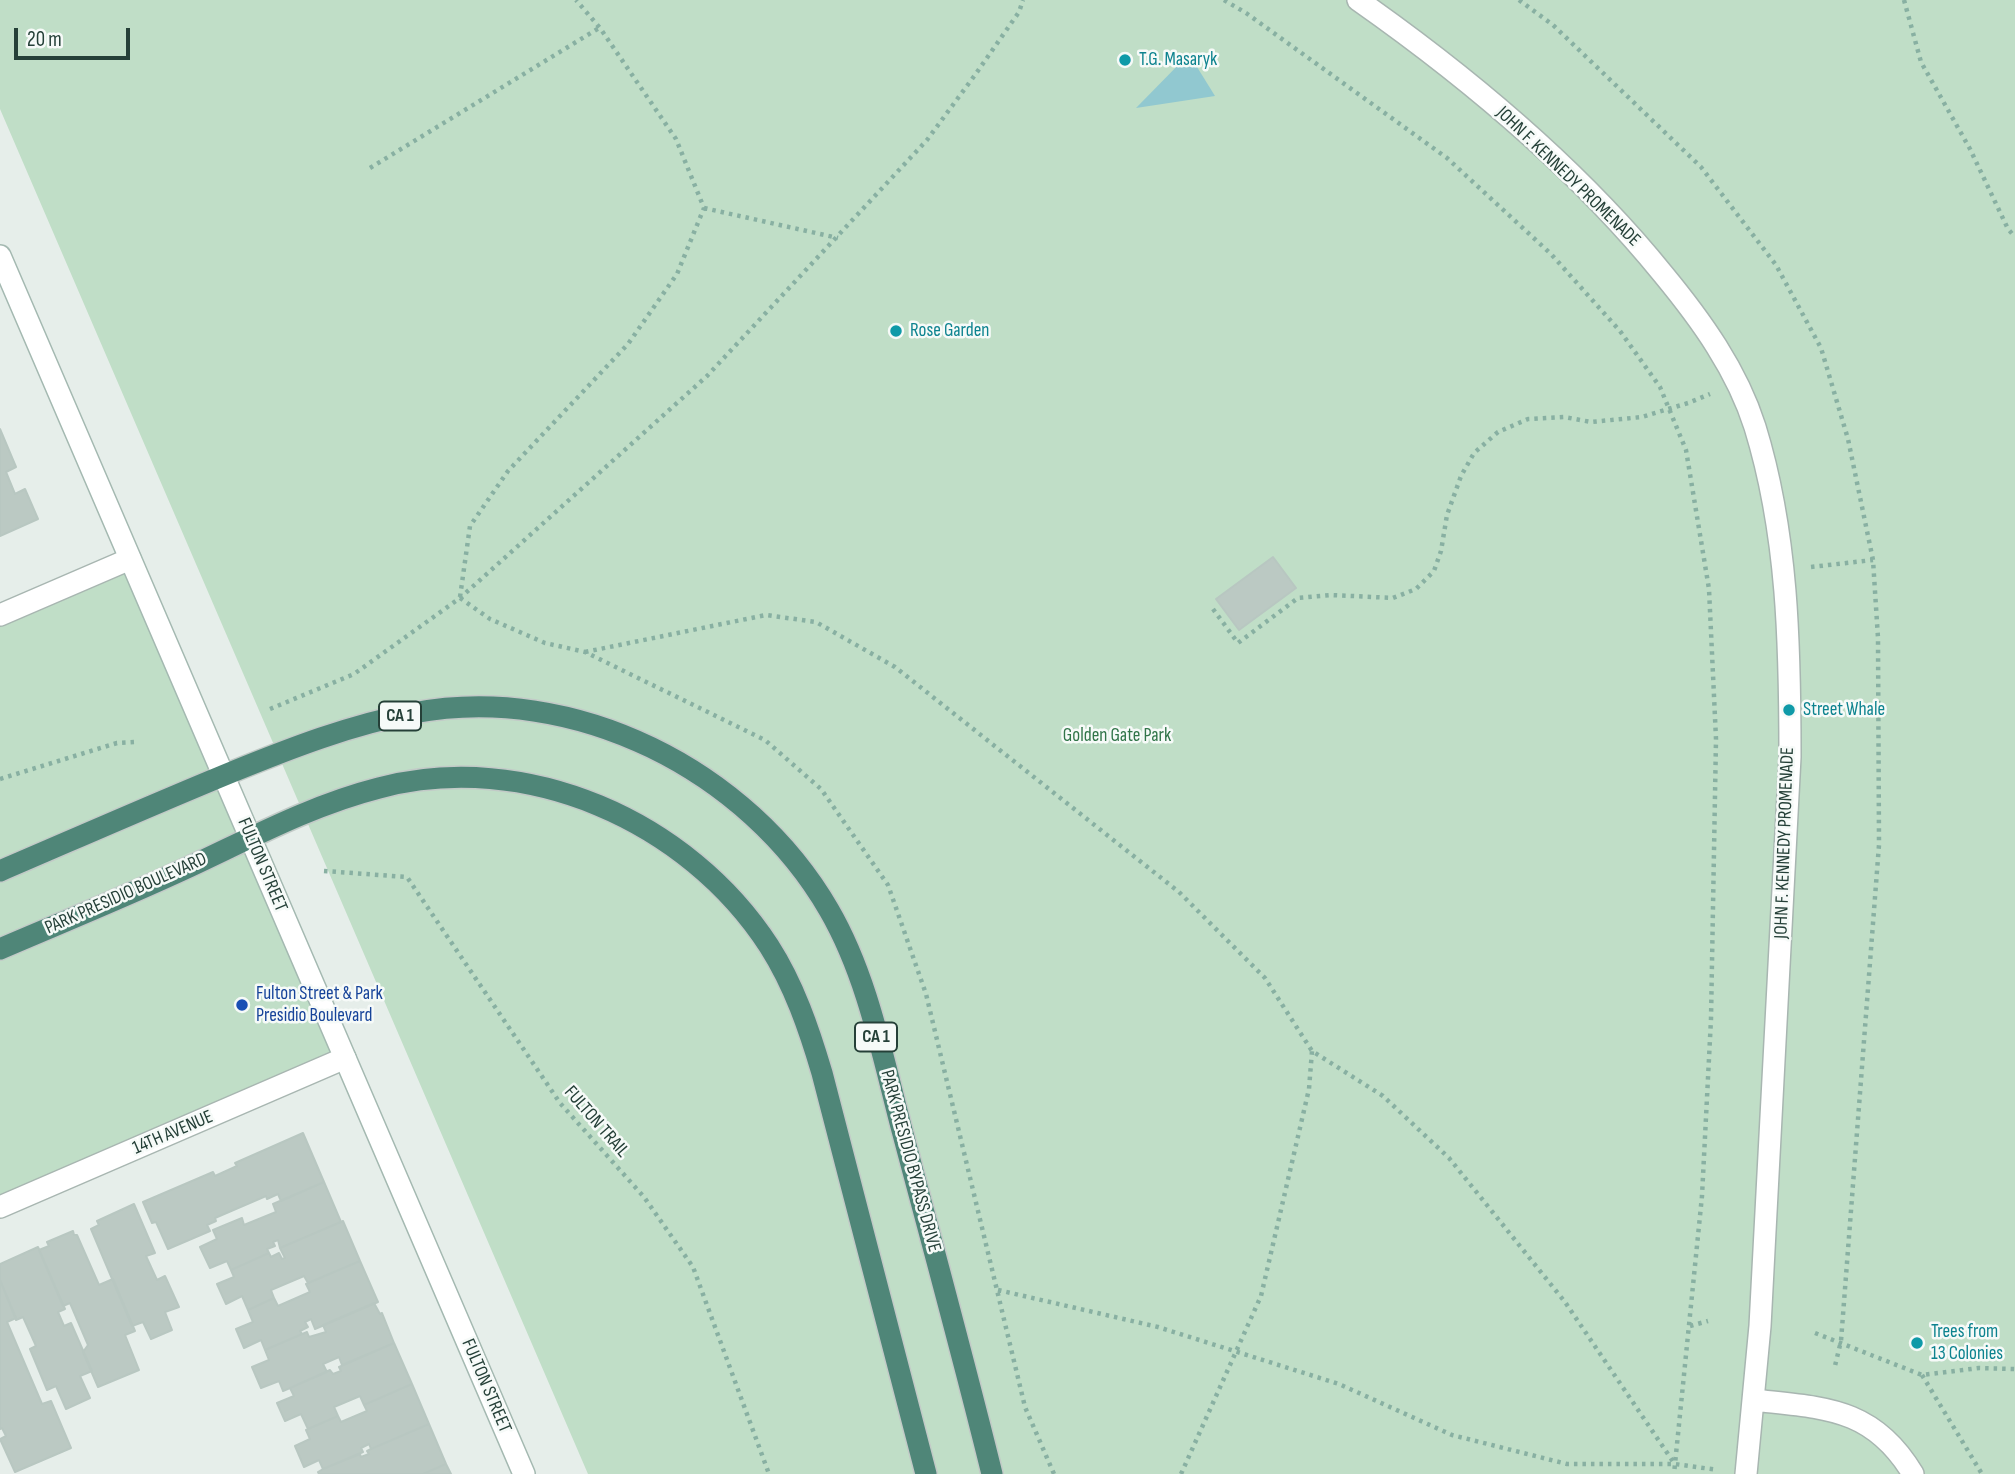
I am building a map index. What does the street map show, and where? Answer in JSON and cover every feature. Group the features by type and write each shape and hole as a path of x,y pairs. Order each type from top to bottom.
{"highway":[{"name":"PARK PRESIDIO BYPASS DRIVE","path":"223,776 321,737 380,720 418,712 476,707 528,710 584,722 638,740 725,792 765,826 798,864 830,911 852,959 886,1070 992,1474"},
{"name":"CA 1","path":"0,871 223,776"},
{"path":"251,838 325,805 381,787 424,780 470,778 561,791 605,807 644,827 679,850 712,878 742,910 769,947 808,1028 926,1474"},
{"name":"PARK PRESIDIO BOULEVARD","path":"0,949 166,878 251,838"}],"street":[{"name":"JOHN F. KENNEDY PROMENADE","path":"1358,0 1482,94 1612,215 1682,297 1712,338 1736,382 1754,425 1768,475 1779,527 1784,570 1790,695 1788,791 1768,1200 1746,1474"},
{"name":"FULTON STREET","path":"0,256 524,1474"},
{"path":"0,615 130,559"},
{"name":"14TH AVENUE","path":"0,1207 345,1058"},
{"path":"1754,1400 1816,1407 1849,1415 1871,1426 1889,1440 1913,1474"}],"path":[{"path":"460,598 470,526 508,471 628,344 677,274 704,208 676,139 600,28 576,0"},
{"path":"270,709 354,674 460,598 707,376 838,238 927,139 1019,12 1023,0"},
{"path":"1224,0 1337,78 1456,166 1551,254 1620,331 1660,387 1686,450 1709,589 1716,739 1711,1019 1702,1196 1674,1474"},
{"path":"1904,0 1921,62 1970,149 2008,229 2015,237"},
{"path":"370,168 600,28"},
{"path":"704,208 838,238"},
{"path":"1213,609 1238,643 1298,598 1331,595 1392,598 1416,589 1434,571 1441,551 1447,515 1461,476 1474,453 1498,432 1528,419 1564,417 1591,422 1616,421 1688,403 1736,382"},
{"path":"1784,570 1872,560"},
{"path":"585,652 766,615 816,622 895,667 1179,892 1265,978 1312,1051 1383,1096 1449,1158 1565,1302 1675,1464"},
{"path":"0,779 117,743 134,742"},
{"name":"FULTON TRAIL","path":"324,871 407,877 560,1103 643,1197 693,1267 769,1474"},
{"path":"1181,1474 1261,1296 1309,1089 1312,1051"},
{"path":"1054,1474 1025,1407 998,1290 1158,1327 1339,1384 1452,1436 1567,1464 1675,1464 1720,1470"},
{"path":"1690,1326 1708,1321"},
{"path":"1815,1333 1922,1375 1979,1368 2015,1368"},
{"path":"1834,1370 1841,1341"},
{"path":"1922,1375 1982,1474"}],"green space":[{"name":"Golden Gate Park","path":"0,0 2015,0 2015,1474 588,1474 0,109"},
{"path":"130,559 345,1058 0,1207 0,615"}],"water":[{"path":"1189,54 1215,96 1136,108"}],"building":[{"path":"0,429 16,467 6,472 15,494 25,489 38,519 0,536"},
{"path":"1273,557 1296,588 1239,630 1216,599"},
{"path":"303,1133 324,1182 281,1201 278,1194 267,1199 266,1196 215,1218 216,1221 207,1225 210,1231 168,1249 143,1202 213,1172 215,1176 237,1166 235,1163"},
{"path":"324,1182 341,1222 280,1248 278,1240 273,1242 275,1246 267,1249 269,1253 231,1270 227,1261 210,1268 200,1247 217,1239 213,1230 242,1218 244,1225 276,1212 273,1204"},
{"path":"134,1204 155,1253 146,1256 157,1280 165,1276 179,1307 165,1312 172,1330 151,1339 143,1322 132,1326 91,1229 99,1225 97,1221"},
{"path":"343,1221 360,1261 308,1283 304,1276 271,1290 274,1298 248,1310 242,1296 226,1304 217,1284 234,1277 231,1270 269,1253 271,1257 279,1253 282,1259 285,1258 280,1248"},
{"path":"73,1231 99,1285 113,1279 135,1331 125,1335 139,1370 98,1387 83,1352 88,1345 70,1303 63,1306 39,1250 49,1246 47,1242"},
{"path":"38,1247 65,1309 58,1312 64,1326 71,1323 92,1371 80,1376 90,1398 66,1409 56,1386 47,1390 30,1349 36,1346 23,1317 16,1320 0,1280 0,1264"},
{"path":"360,1261 378,1302 315,1329 311,1319 305,1322 308,1327 300,1331 302,1334 265,1350 261,1340 244,1348 236,1329 253,1322 248,1310 274,1298 278,1306 310,1292 306,1284"},
{"path":"0,1280 16,1318 7,1322 42,1404 51,1401 71,1448 15,1472 0,1439 6,1436 2,1428 0,1429"},
{"path":"374,1303 380,1314 382,1313 394,1343 342,1365 339,1357 323,1364 327,1372 283,1391 279,1381 261,1388 252,1367 269,1360 265,1350 307,1332 309,1337 326,1332 323,1325"},
{"path":"394,1343 412,1384 364,1405 360,1396 334,1407 338,1416 308,1429 301,1414 285,1421 277,1403 294,1396 290,1388 330,1370 333,1374 341,1371 339,1367"},
{"path":"412,1384 429,1424 371,1449 369,1444 361,1448 363,1452 323,1469 319,1460 304,1467 295,1446 310,1439 306,1430 338,1416 341,1422 367,1411 364,1405"},
{"path":"429,1424 446,1464 423,1474 318,1472 360,1454 361,1457 369,1454 367,1451"},
{"path":"446,1464 451,1474 423,1474"}],"place":[{"name":"T.G. Masaryk","path":"1125,60"},
{"name":"Rose Garden","path":"896,331"},
{"name":"Street Whale","path":"1789,710"},
{"name":"Fulton Street & Park Presidio Boulevard","path":"242,1005"},
{"name":"Trees from 13 Colonies","path":"1917,1343"}]}
